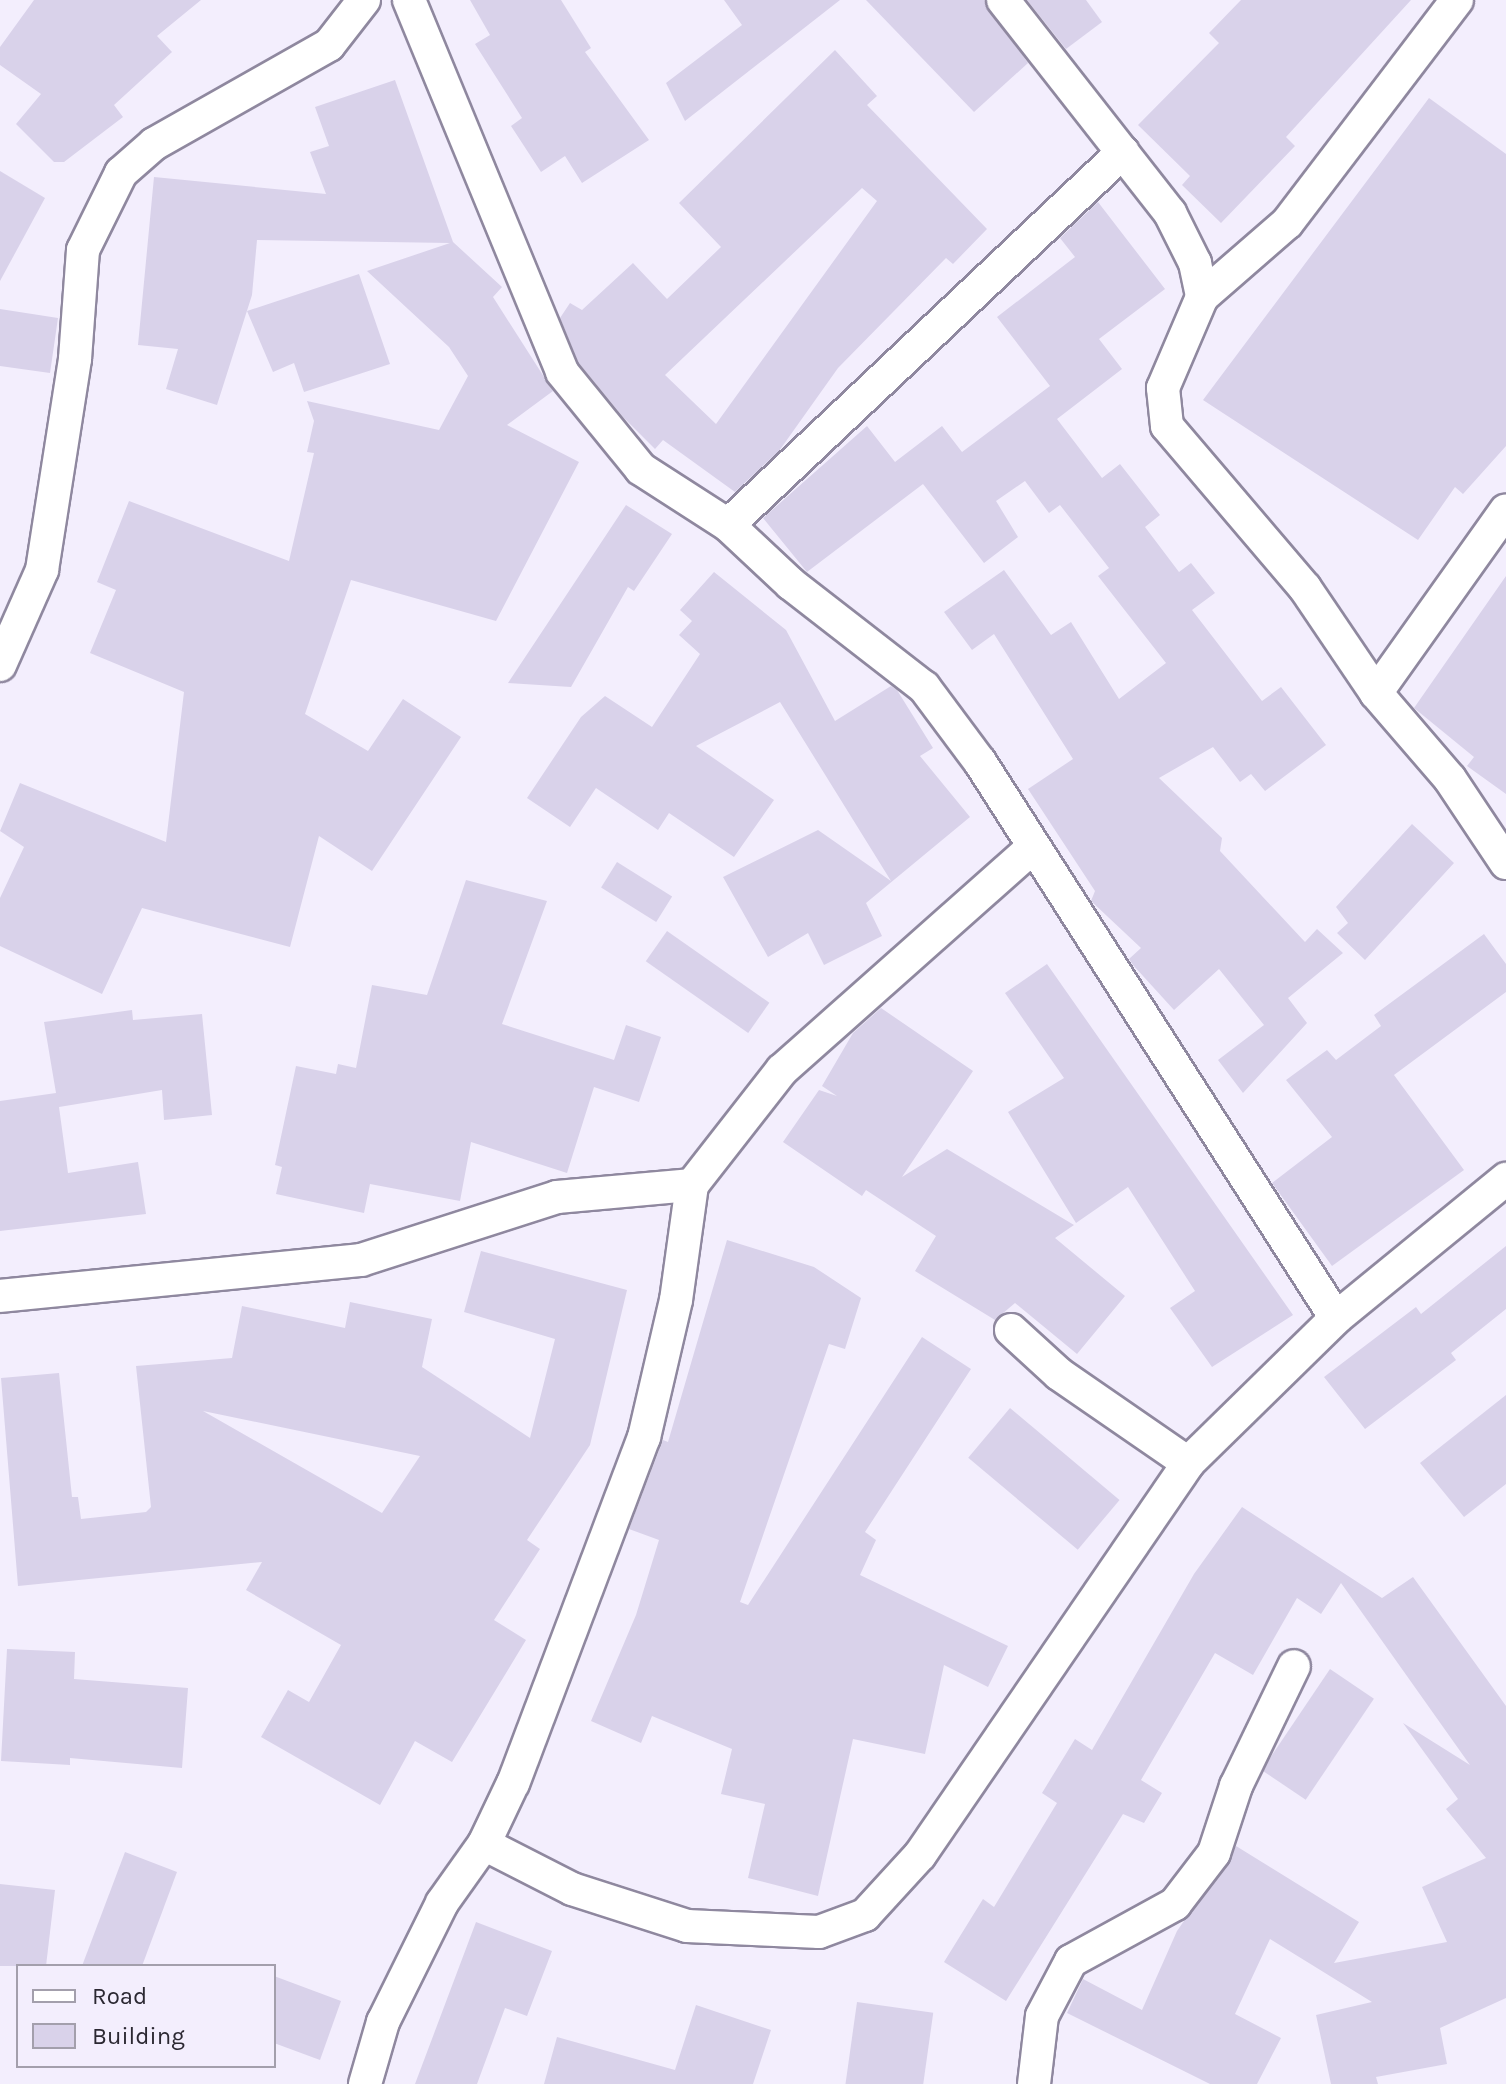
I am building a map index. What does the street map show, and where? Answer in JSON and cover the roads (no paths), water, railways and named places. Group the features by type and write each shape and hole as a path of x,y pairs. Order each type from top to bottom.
{"street":[{"path":"0,665 42,570 75,359 83,250 121,173 154,144 329,45 364,0"},
{"path":"409,0 562,372 641,469 728,525 791,584 924,687 980,762 1032,848 1277,1219 1336,1318"},
{"path":"1003,0 1170,213 1195,263 1202,297"},
{"path":"1457,0 1287,223 1202,297 1163,388 1167,426 1305,588 1376,693 1450,779 1506,863"},
{"path":"728,525 1123,152"},
{"path":"1376,693 1506,510"},
{"path":"365,2084 396,1995 442,1903 484,1844 513,1783 644,1437 676,1300 692,1185 782,1070 1032,848"},
{"path":"484,1844 572,1889 687,1926 819,1932 865,1915 920,1855 1188,1463 1336,1318 1506,1179"},
{"path":"0,1296 361,1260 557,1197 692,1185"},
{"path":"1011,1330 1059,1374 1188,1463"},
{"path":"1034,2084 1042,2016 1071,1961 1175,1904 1214,1853 1236,1786 1294,1666"}]}
